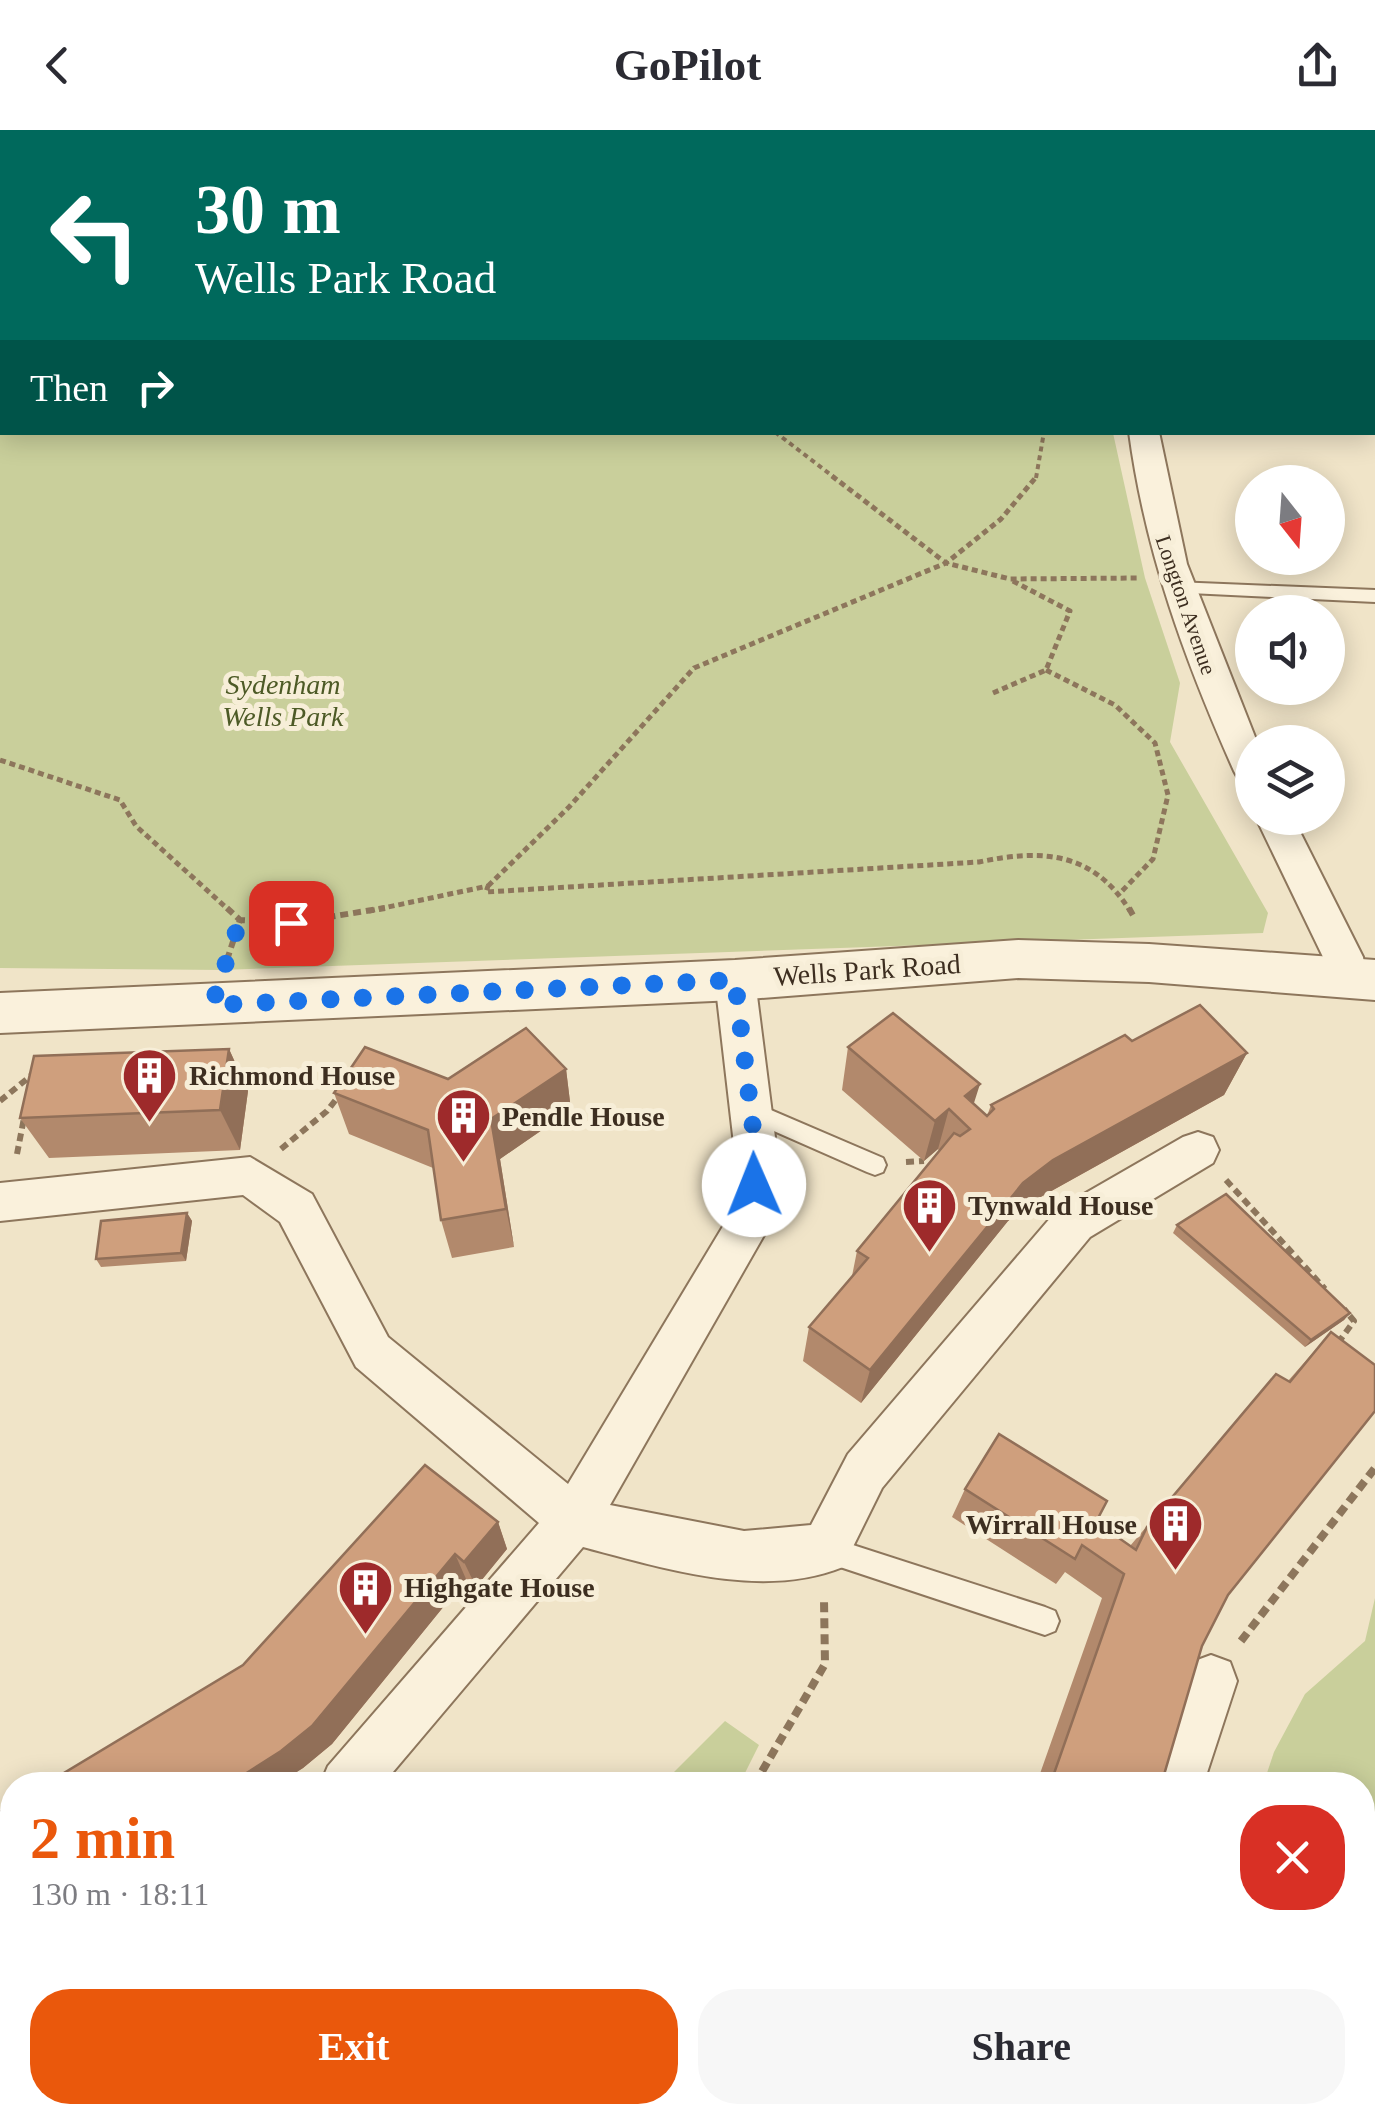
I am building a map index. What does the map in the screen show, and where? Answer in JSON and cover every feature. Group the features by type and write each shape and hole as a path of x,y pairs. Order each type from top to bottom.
{"street":[{"name":"Longton Avenue","path":"1144,435 1160,532 1175,588 1202,662 1235,734"},
{"path":"1282,835 1343,957 1360,978"},
{"name":"Wells Park Road","path":"0,1013 735,980 1018,959 1149,963 1360,978"},
{"path":"358,1772 574,1520 753,1216 756,1153 735,980"},
{"path":"4,1201 250,1176 296,1208 372,1352 574,1520 650,1540 744,1556 825,1549 865,1470 1074,1223 1198,1150"},
{"path":"1180,1772 1211,1681"}],"lane":[{"path":"1175,588 1375,596"},
{"path":"750,1110 875,1165"},
{"path":"825,1549 1045,1622"}],"path":[{"path":"778,435 946,563 1010,579 1070,611 1046,670 993,693"},
{"path":"1044,435 1036,480 1001,520 946,563 694,668 486,892 980,862 1034,852 1090,869 1121,892 1149,963"},
{"path":"1010,579 1145,578 1160,532"},
{"path":"1046,670 1115,705 1155,744 1168,795 1152,860 1121,892"},
{"path":"0,760 120,800 136,826 240,920 291,923 394,907 488,886"},
{"path":"212,1005 240,920"},
{"path":"29,1094 32,1077"},
{"path":"250,1176 327,1111 350,1080"},
{"path":"4,1201 26,1110"},
{"path":"1198,1150 1328,1292"},
{"path":"1330,1354 1354,1321 1341,1306"},
{"path":"1211,1681 1375,1468"},
{"path":"762,1772 825,1664 825,1549"}],"green space":[{"name":"Sydenham Wells Park","path":"0,435 1113,435 1145,578 1180,683 1170,742 1268,913 1263,933 222,970 0,968"},
{"path":"1375,1598 1375,1772 1267,1772 1305,1694 1365,1641"},
{"path":"725,1721 759,1745 746,1772 674,1772"}],"building":[{"path":"1200,1005 1247,1053 1053,1160 1023,1183 870,1370 809,1327 868,1258 857,1251 954,1133 960,1136 970,1129 949,1109 935,1121 848,1047 893,1013 980,1084 965,1096 987,1116 994,1109 991,1105 1125,1035 1132,1041"},
{"path":"526,1028 566,1069 491,1119 506,1209 441,1220 428,1130 334,1093 365,1047 448,1079"},
{"path":"229,1049 220,1110 20,1118 34,1056"},
{"path":"1226,1194 1350,1313 1311,1340 1177,1225"},
{"path":"187,1213 181,1253 96,1259 101,1221"},
{"name":"Wirrall House","path":"1331,1332 1375,1365 1375,1411 1228,1595 1202,1646 1165,1772 1055,1772 1124,1574 1082,1545 1075,1559 965,1489 999,1434 1107,1501 1096,1522 1136,1550 1147,1527 1276,1374 1290,1382"},
{"name":"Highgate House","path":"425,1465 498,1522 464,1562 455,1554 312,1726 248,1772 66,1772 243,1665"}],"place":[{"name":"Richmond House","path":"150,1124"},
{"name":"Pendle House","path":"463,1165"},
{"name":"Tynwald House","path":"929,1254"},
{"name":"Wirrall House","path":"1176,1573"},
{"name":"Highgate House","path":"365,1636"}],"route":[{"path":"291,923 240,920 212,1005 735,980 756,1153 754,1185"}]}
